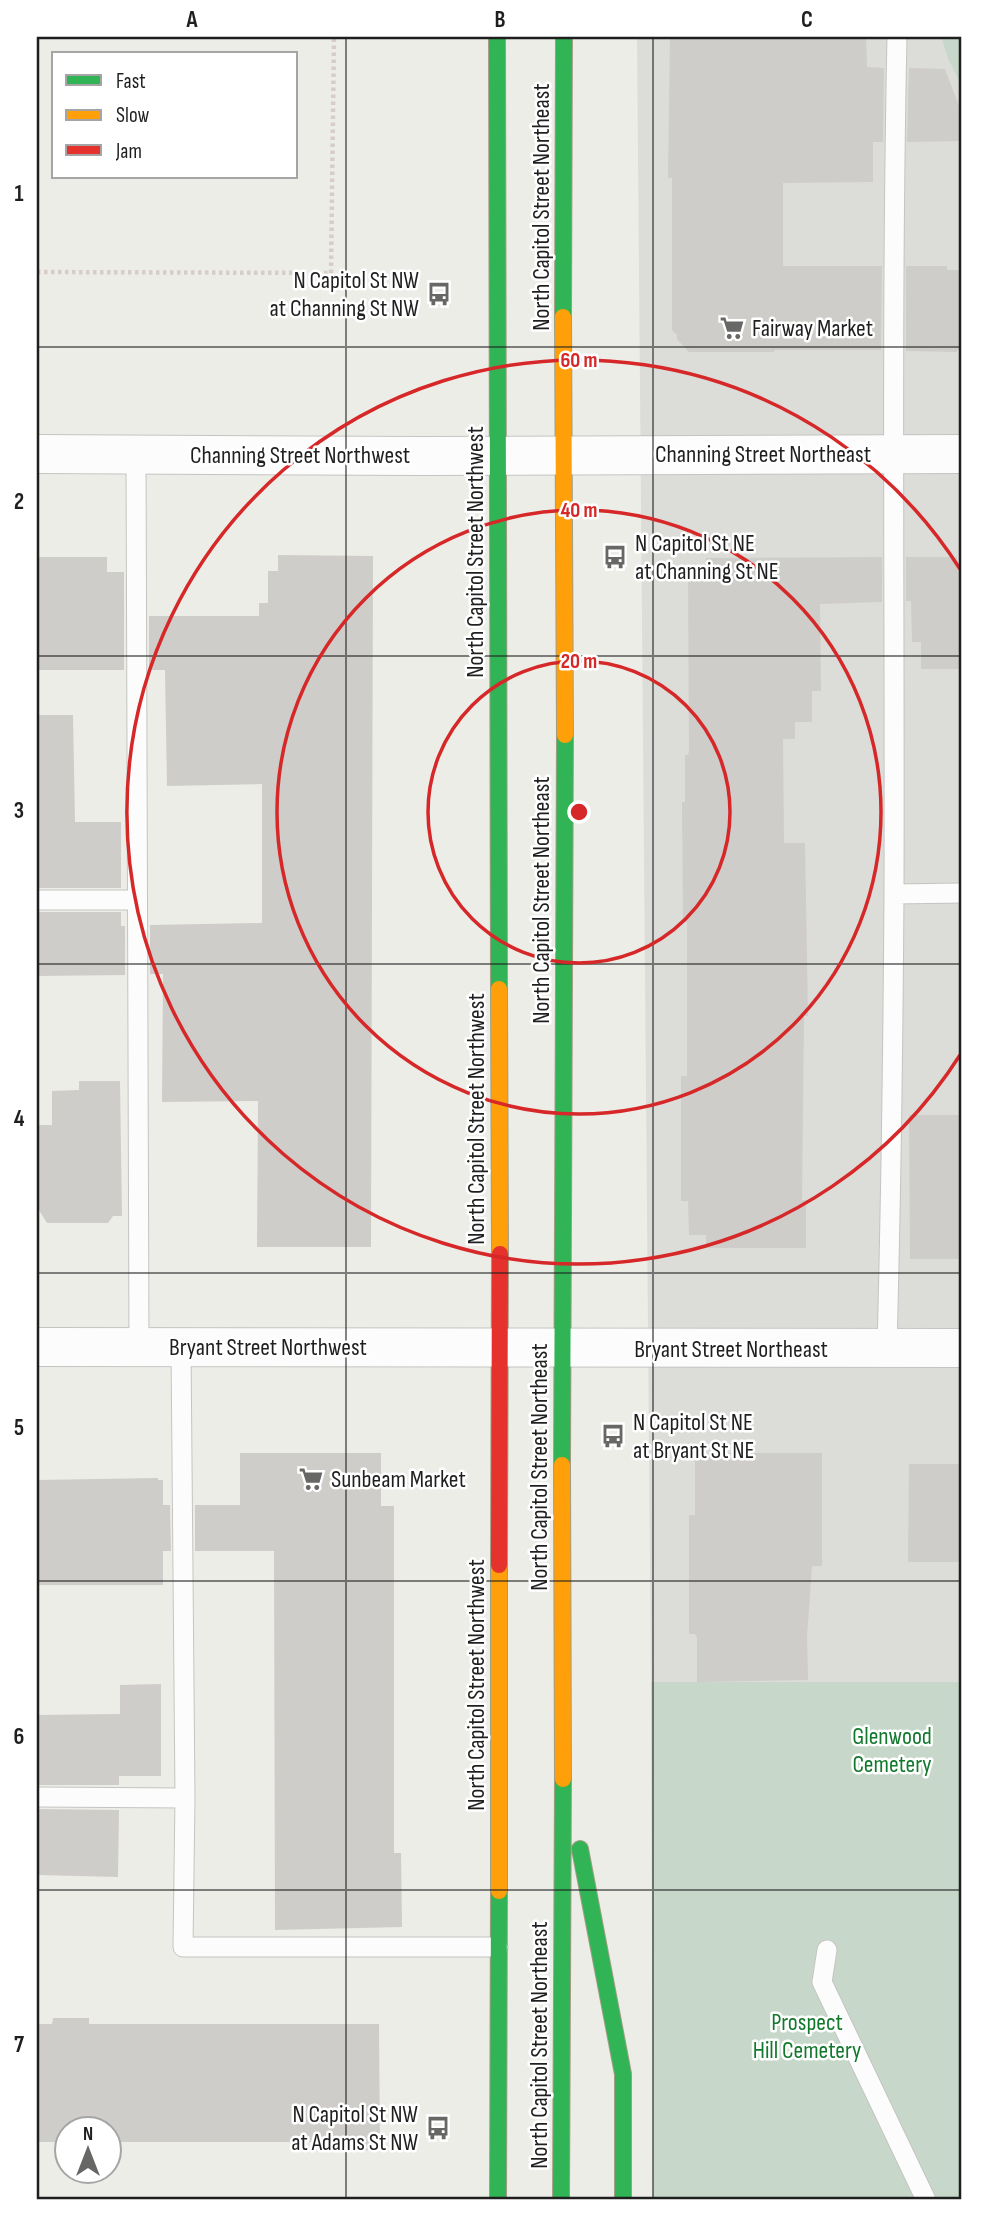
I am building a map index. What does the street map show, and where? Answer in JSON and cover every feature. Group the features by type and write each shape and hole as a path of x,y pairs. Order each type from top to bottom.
{"main road":[{"name":"North Capitol Street Northwest","path":"497,37 500,1347 498,2200"},
{"name":"North Capitol Street Northeast","path":"561,2200 564,37"},
{"name":"North Capitol Street Northeast","path":"563,1764 623,2074 623,2200"}],"street":[{"name":"Channing Street Northwest","path":"37,454 563,455"},
{"name":"Channing Street Northeast","path":"563,455 962,454"},
{"name":"Bryant Street Northwest","path":"37,1347 500,1347"},
{"name":"Bryant Street Northeast","path":"500,1347 962,1348"}],"lane":[{"path":"887,1348 894,894 893,454 897,37"},
{"path":"135,454 139,1347"},
{"path":"894,894 962,893"},
{"path":"37,900 138,900"},
{"path":"181,1347 185,1798 183,1947 498,1947"},
{"path":"37,1797 185,1798"},
{"path":"827,1950 822,1982 926,2200"}],"path":[{"path":"37,272 331,273 334,37"}],"shaded area":[{"path":"637,37 941,37 962,87 962,1682 651,1682"}],"green space":[{"path":"941,37 962,37 962,87 948,59"},
{"name":"Prospect Hill Cemetery","path":"651,1682 962,1682 962,2200 653,2200"}],"building":[{"path":"670,37 866,37 867,67 884,68 883,142 873,142 873,182 783,183 783,266 882,266 881,350 689,352 677,339 672,330 672,178 668,178"},
{"path":"909,68 945,69 962,114 962,141 907,142"},
{"path":"906,266 947,266 947,270 962,270 962,350 906,351"},
{"path":"278,555 373,556 371,1247 257,1247 258,1101 162,1102 163,974 150,974 150,925 262,923 262,784 167,786 165,670 149,670 149,616 259,616 259,603 268,603 268,571 278,571"},
{"path":"37,557 107,557 107,572 124,572 124,670 37,670"},
{"path":"882,557 882,602 820,604 821,691 812,691 812,722 795,722 795,739 783,739 784,843 805,843 808,1016 804,1016 802,1200 806,1200 806,1248 706,1248 706,1235 689,1235 688,1201 681,1201 681,1076 687,1076 687,922 683,922 682,802 685,802 685,755 688,755 689,751 688,569 706,569 706,558"},
{"path":"906,557 957,557 957,569 962,569 962,669 921,669 921,642 912,642 911,601 906,601"},
{"path":"37,715 73,715 75,822 121,822 121,888 37,888"},
{"path":"37,912 121,912 121,926 125,926 125,975 37,976"},
{"path":"79,1081 120,1081 122,1216 113,1216 108,1223 47,1223 37,1207 37,1125 52,1125 52,1091 79,1090"},
{"path":"909,1115 962,1115 962,1259 910,1259"},
{"path":"240,1453 381,1453 381,1506 394,1506 394,1853 401,1853 402,1927 275,1930 274,1551 195,1551 195,1505 240,1505"},
{"path":"695,1453 822,1453 822,1566 812,1566 807,1637 808,1680 697,1682 697,1638 695,1634 689,1634 689,1515 695,1515"},
{"path":"909,1464 962,1464 962,1562 908,1562"},
{"path":"37,1480 163,1480 163,1505 170,1505 171,1551 163,1551 163,1585 37,1585"},
{"path":"161,1684 161,1776 119,1776 119,1785 37,1785 37,1715 120,1714 120,1685"},
{"path":"37,1809 119,1810 118,1877 37,1875"},
{"path":"53,2018 89,2018 89,2024 379,2024 380,2150 341,2151 341,2142 122,2142 122,2114 52,2114 52,2142 37,2142 37,2024 52,2024"}],"traffic: fast":[{"path":"497,37 499,989"},
{"path":"563,317 564,37"},
{"path":"562,1465 565,735"},
{"path":"561,2200 563,1779"},
{"path":"580,1849 623,2074 623,2200"},
{"path":"498,2200 499,1891"}],"traffic: slow":[{"path":"563,317 565,735"},
{"path":"499,989 500,1254"},
{"path":"562,1465 563,1779"},
{"path":"499,1565 499,1891"}],"traffic: jam":[{"path":"499,1565 500,1254"}],"place":[{"name":"N Capitol St NW at Channing St NW","path":"439,294"},
{"name":"Fairway Market","path":"732,328"},
{"name":"N Capitol St NE at Channing St NE","path":"615,557"},
{"name":"N Capitol St NE at Bryant St NE","path":"613,1436"},
{"name":"Sunbeam Market","path":"311,1479"},
{"name":"N Capitol St NW at Adams St NW","path":"438,2128"}],"park label":[{"name":"Glenwood Cemetery","path":"892,1750"}]}
